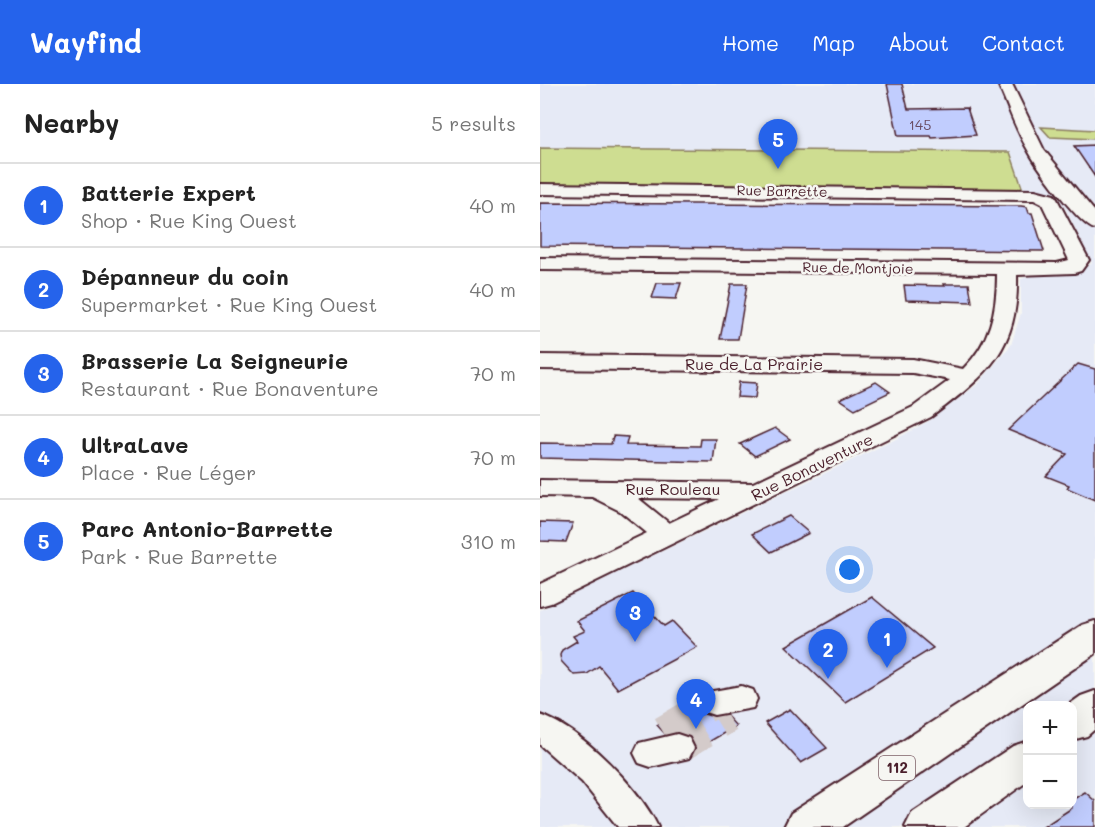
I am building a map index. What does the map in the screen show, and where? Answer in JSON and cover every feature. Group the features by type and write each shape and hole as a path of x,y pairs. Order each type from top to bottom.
{"main road":[{"name":"112","path":"807,827 1095,635"},
{"path":"1077,720 1095,707"},
{"path":"928,827 1023,761"}],"street":[{"path":"1005,84 1036,151 1070,196 1095,223"},
{"name":"Rue Barrette","path":"540,189 1025,194"},
{"name":"Rue de Montjoie","path":"540,264 1007,270 1074,267 1079,260 1051,203 1042,196 1025,194"},
{"name":"Rue Bonaventure","path":"540,596 922,412 965,378 994,346 1003,330 1008,299 1007,270"},
{"name":"Rue de La Prairie","path":"540,362 913,366 951,372 965,378"},
{"name":"Rue Rouleau","path":"540,488 760,491"},
{"name":"Rue Rouleau","path":"585,489 632,505 651,520 666,537"},
{"path":"540,728 559,738 578,754 599,775 640,827"}],"shaded area":[{"path":"540,84 1095,84 1095,827 540,827 540,610 929,421 978,384 1011,345 1021,313 1021,279 1034,275 1076,273 1092,263 1066,210 1056,197 1037,191 1023,190 1010,152 540,148"}],"green space":[{"path":"1041,127 1095,130 1095,139 1050,137"},
{"path":"540,148 1010,152 1023,190 540,185"}],"building":[{"path":"887,84 902,84 908,109 967,108 976,135 932,138 931,136 898,136"},
{"path":"1095,145 1095,177 1074,146"},
{"path":"540,203 1021,206 1027,207 1029,213 1032,213 1044,251 540,246"},
{"path":"657,283 681,283 676,299 652,298"},
{"path":"731,284 747,284 738,339 720,339"},
{"path":"944,284 969,284 972,302 906,300 904,285 945,286"},
{"path":"1078,364 1095,369 1095,500 1067,488 1069,485 1046,476 1067,454 1008,430"},
{"path":"739,382 757,383 755,398 737,397"},
{"path":"876,382 890,392 855,409 840,399"},
{"path":"775,428 790,439 755,456 740,444"},
{"path":"613,436 628,437 626,445 700,446 701,439 716,439 713,462 540,458 540,443 611,444"},
{"path":"789,516 809,533 771,552 752,534"},
{"path":"540,522 573,523 566,542 540,541"},
{"path":"633,593 664,626 672,621 697,647 618,689 599,666 587,674 574,675 561,661 560,655 562,650 577,641 573,636 585,631 577,621"},
{"path":"872,597 933,648 845,702 786,646"},
{"path":"696,703 701,713 713,717 726,715 736,726 695,750 690,736 678,732 665,734 657,725"},
{"path":"790,709 827,748 801,763 765,723"},
{"path":"1085,792 1095,801 1095,827 1043,827 1070,809 1077,809 1077,797"}],"tunnel":[{"path":"663,732 714,702"},
{"path":"677,748 728,717"}],"place":[{"name":"Parc Antonio-Barrette","path":"778,169"},
{"name":"Brasserie La Seigneurie","path":"635,642"},
{"name":"Batterie Expert","path":"887,668"},
{"name":"Dépanneur du coin","path":"828,679"},
{"name":"UltraLave","path":"696,729"}]}
